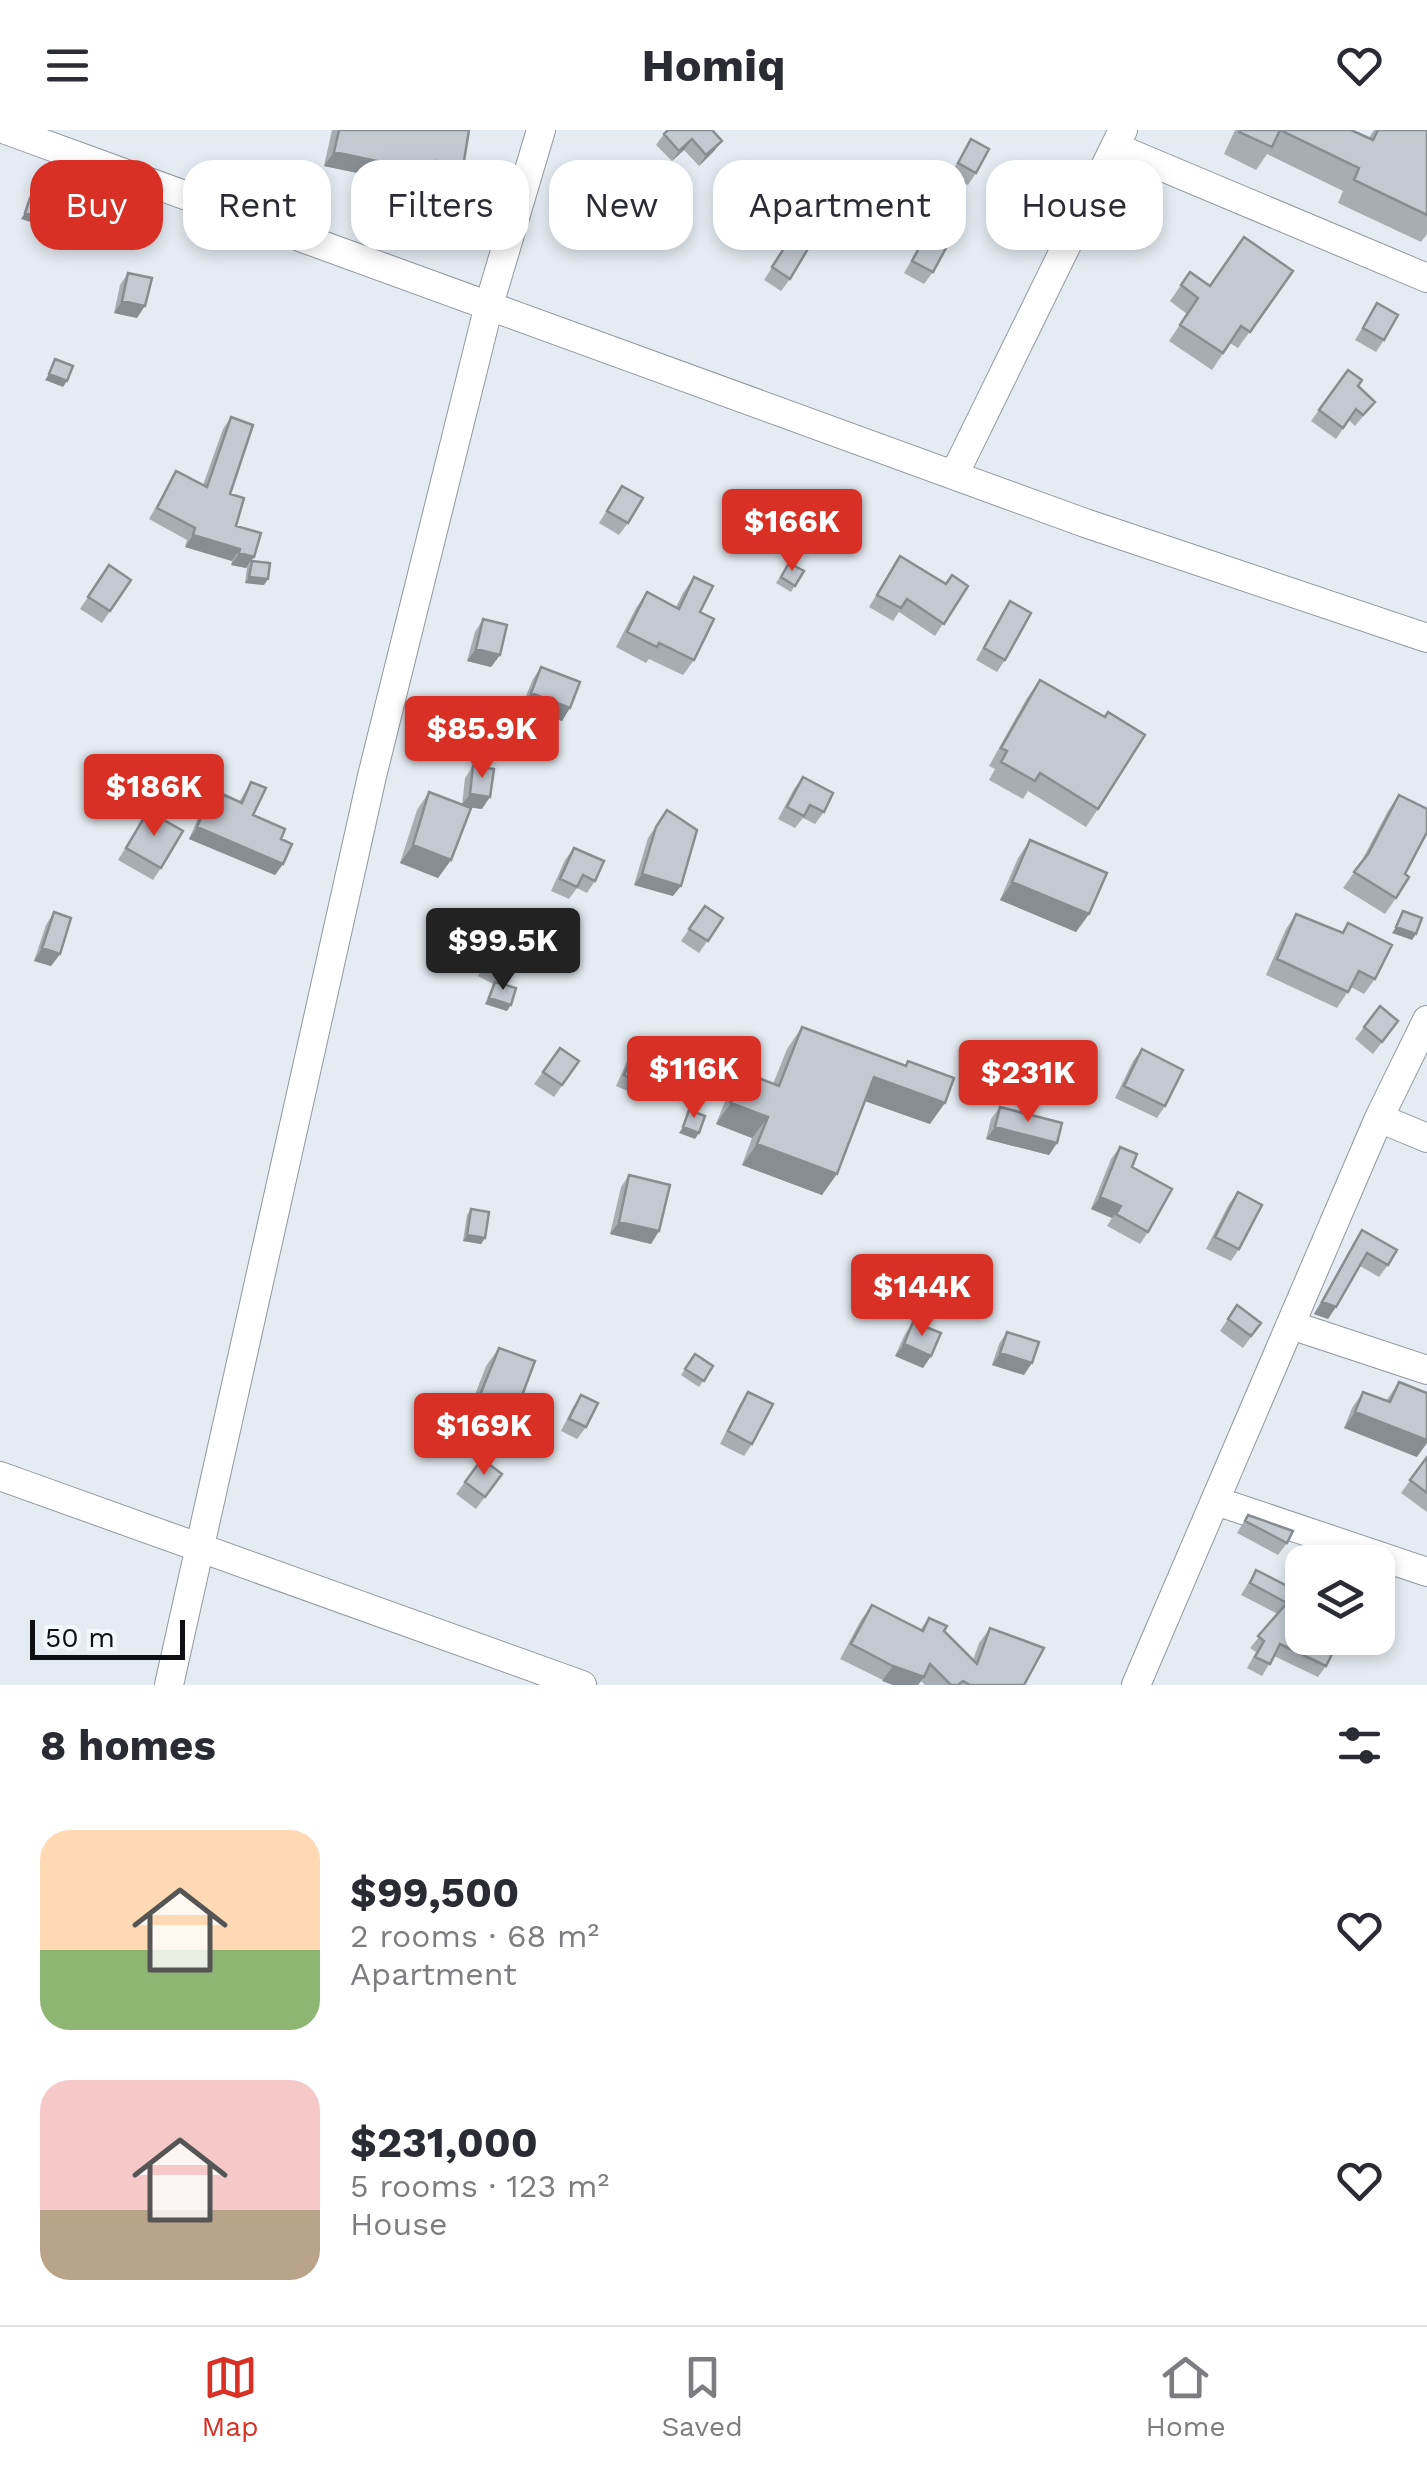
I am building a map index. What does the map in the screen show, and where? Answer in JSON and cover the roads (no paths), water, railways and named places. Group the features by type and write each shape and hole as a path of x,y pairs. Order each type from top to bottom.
{"street":[{"path":"6,130 1085,524 1427,638"},
{"path":"169,1685 372,776 489,305 540,130"},
{"path":"954,475 1119,138 1427,278"},
{"path":"1136,1685 1379,1118 1427,1020"},
{"path":"1379,1118 1427,1138"},
{"path":"1291,1325 1427,1370"},
{"path":"0,1476 582,1685"},
{"path":"1216,1501 1427,1572"}]}
